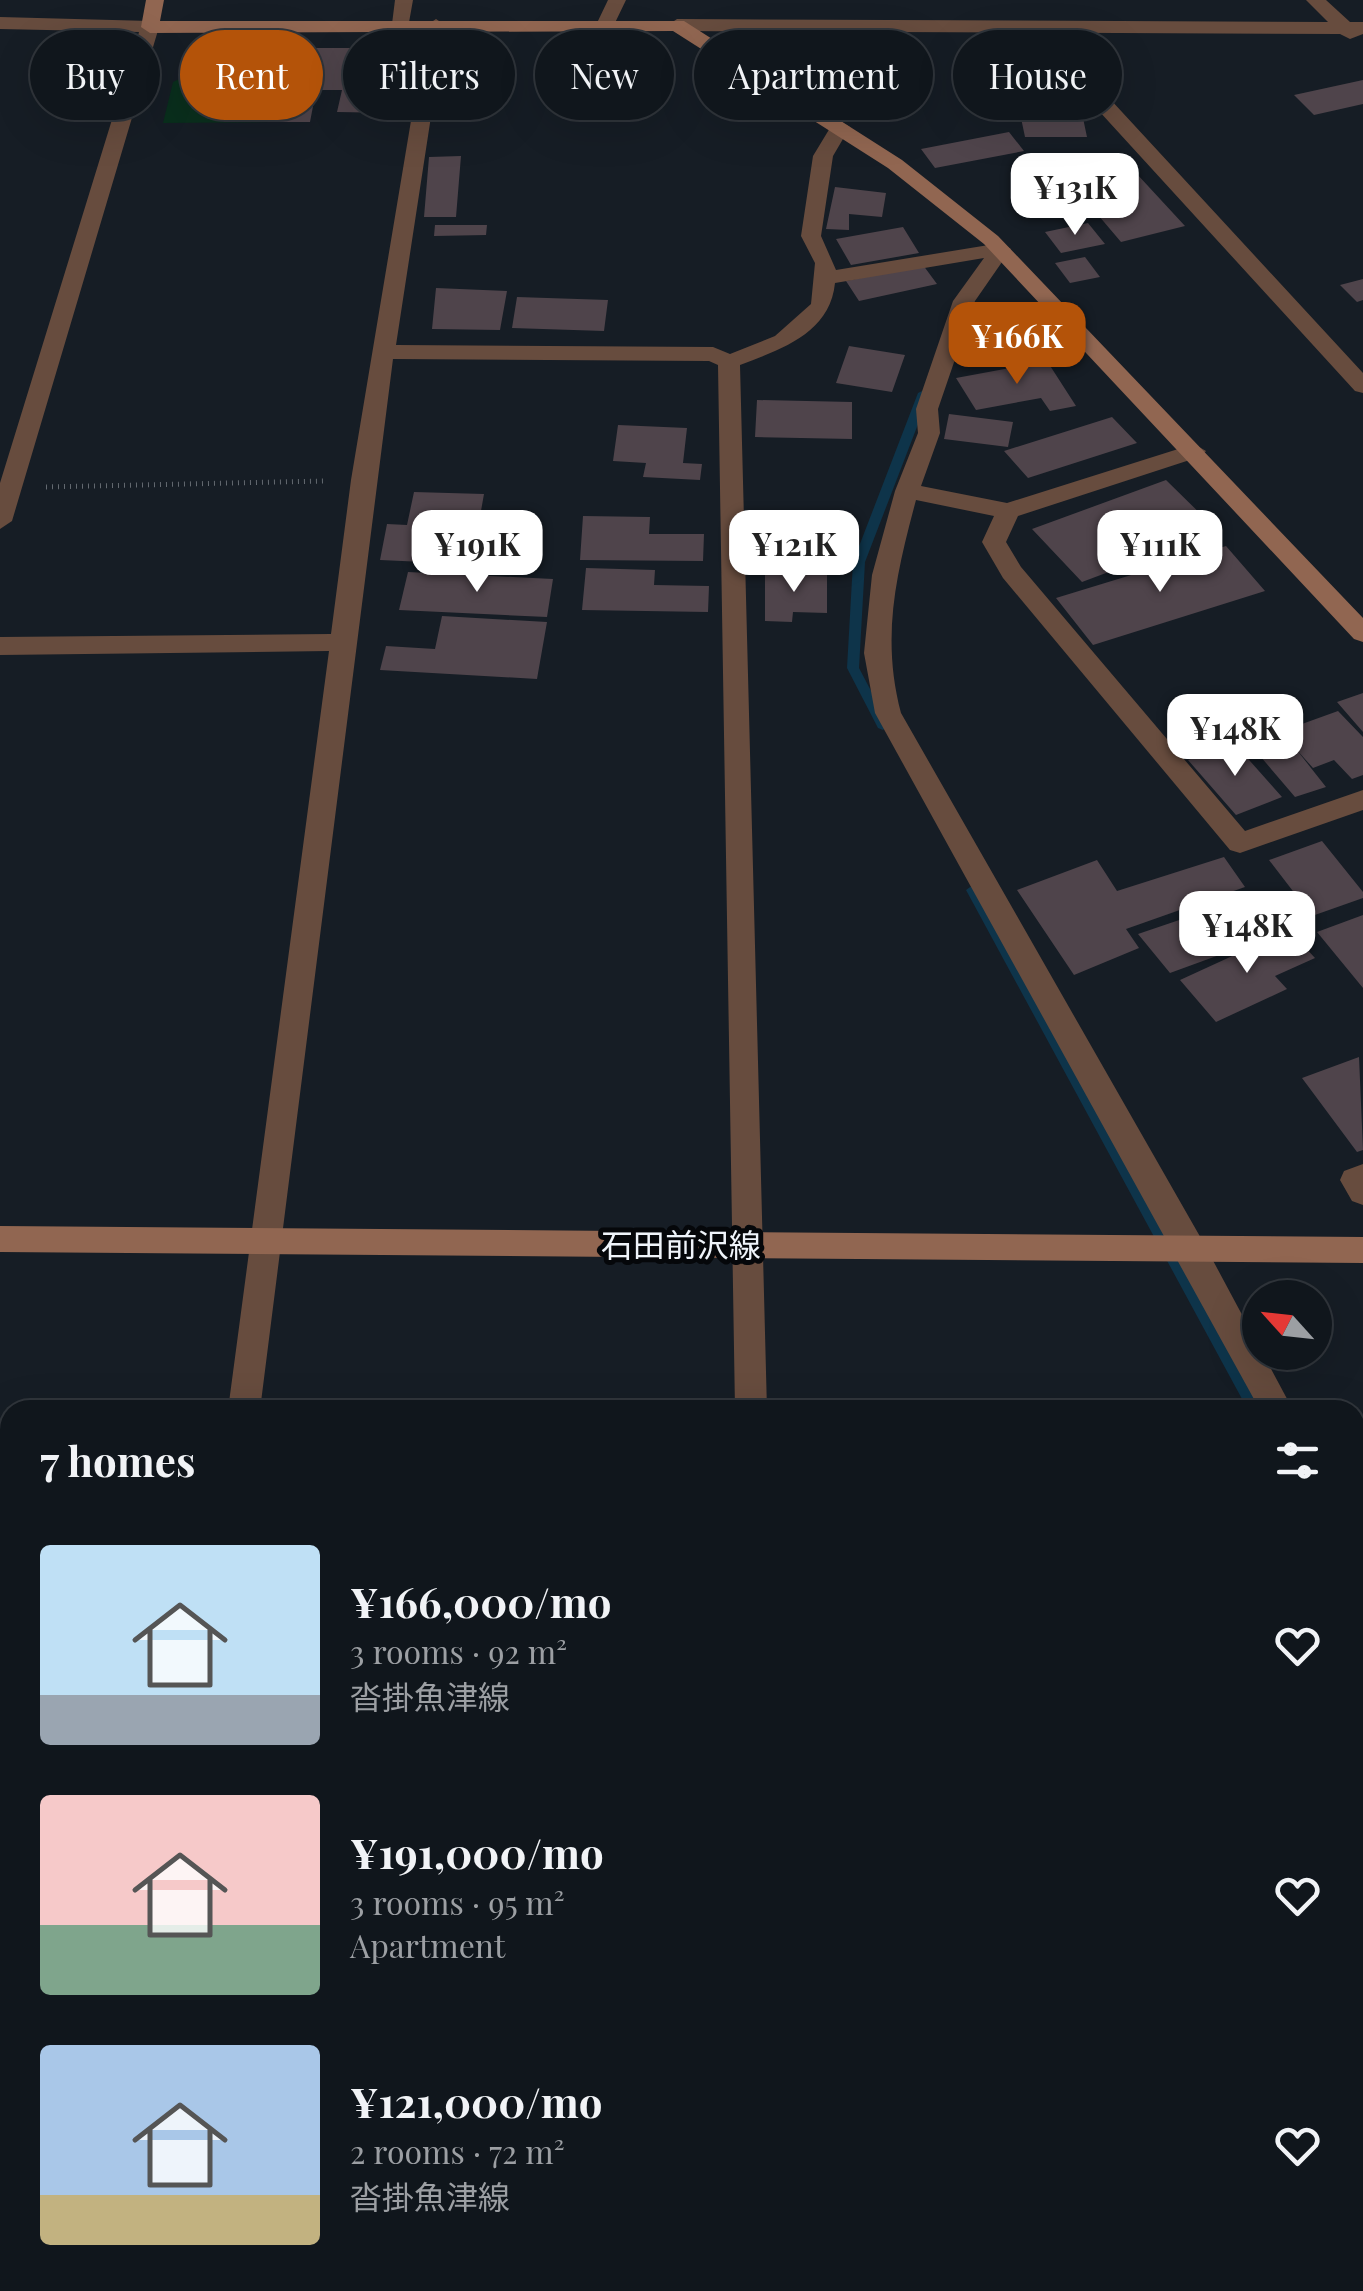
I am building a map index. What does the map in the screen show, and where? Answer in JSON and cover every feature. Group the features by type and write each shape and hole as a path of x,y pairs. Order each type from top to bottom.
{"main road":[{"path":"155,0 150,27 676,25 895,164 1001,249 1363,632"},
{"name":"石田前沢線","path":"0,1239 1363,1250"}],"street":[{"path":"401,24 404,0"},
{"path":"606,23 617,0"},
{"path":"1315,0 1354,28 1363,45"},
{"path":"0,24 150,27 0,522"},
{"path":"245,1400 363,480 436,25"},
{"path":"676,25 1354,28"},
{"path":"1032,25 1363,386"},
{"path":"384,352 712,354 729,362 784,342 822,306 826,262 810,236 824,156 840,127"},
{"path":"825,278 1001,249"},
{"path":"1001,249 964,301 927,409 929,433 907,491 874,616 875,671 888,713 1191,1249 1272,1400"},
{"path":"729,362 751,1400"},
{"path":"907,491 1008,511 1194,451"},
{"path":"1008,511 994,542 1012,572 1240,843 1363,800"},
{"path":"0,646 344,642"},
{"path":"1363,1177 1355,1180 1363,1192"}],"path":[{"path":"10,488 363,480"}],"green space":[{"path":"180,79 180,120 270,122 163,123 173,82"}],"building":[{"path":"323,48 343,48 343,112 337,112 342,90 323,90"},
{"path":"1363,80 1363,104 1314,115 1294,95"},
{"path":"1021,120 1083,120 1087,137 1025,137"},
{"path":"1009,132 1024,151 935,168 921,149"},
{"path":"461,156 456,217 424,217 429,157"},
{"path":"1136,173 1185,226 1121,242 1076,189"},
{"path":"835,187 886,193 882,217 849,214 849,230 826,229"},
{"path":"1088,223 1105,244 1061,253 1045,232"},
{"path":"435,225 487,225 486,235 434,236"},
{"path":"903,227 919,253 851,265 836,239"},
{"path":"1085,257 1100,277 1070,283 1055,263"},
{"path":"923,265 937,284 859,301 846,281"},
{"path":"1363,279 1363,300 1357,302 1340,285"},
{"path":"436,288 507,291 500,330 432,329"},
{"path":"517,297 608,300 604,331 512,328"},
{"path":"1045,332 1059,351 1035,356 1020,337"},
{"path":"849,346 905,355 892,392 836,383"},
{"path":"1047,361 1076,406 1050,411 1041,398 976,410 956,378"},
{"path":"757,400 852,402 852,439 755,437"},
{"path":"949,414 1013,422 1008,447 944,439"},
{"path":"1112,417 1137,443 1028,478 1004,451"},
{"path":"618,425 687,428 683,463 702,464 700,480 643,477 646,463 613,461"},
{"path":"1166,480 1218,531 1082,582 1032,529"},
{"path":"414,492 484,494 476,539 429,538 424,562 380,560 387,524 407,525"},
{"path":"583,516 650,517 649,534 704,534 703,561 580,560"},
{"path":"1226,546 1265,591 1093,645 1056,598"},
{"path":"586,568 655,570 654,585 709,586 708,612 582,610"},
{"path":"408,572 553,579 547,617 399,610"},
{"path":"765,573 827,574 827,613 793,612 792,622 765,621"},
{"path":"442,616 547,622 537,679 380,670 386,646 435,649"},
{"path":"1363,693 1363,732 1337,702"},
{"path":"1338,711 1363,737 1363,775 1352,779 1334,760 1313,768 1296,749 1326,787 1295,797 1249,743"},
{"path":"1234,743 1282,797 1236,815 1188,760"},
{"path":"1322,841 1363,892 1363,898 1312,916 1269,860"},
{"path":"1224,857 1245,887 1126,929 1139,948 1074,975 1017,890 1097,860 1117,891"},
{"path":"1253,895 1282,932 1170,973 1138,934"},
{"path":"1363,915 1363,988 1317,932"},
{"path":"1289,930 1315,958 1275,976 1287,989 1216,1022 1180,980"},
{"path":"1359,1057 1363,1150 1357,1152 1302,1078"}],"waterway":[{"path":"883,725 853,668 859,562 924,393"},
{"path":"973,890 1252,1400"}]}
